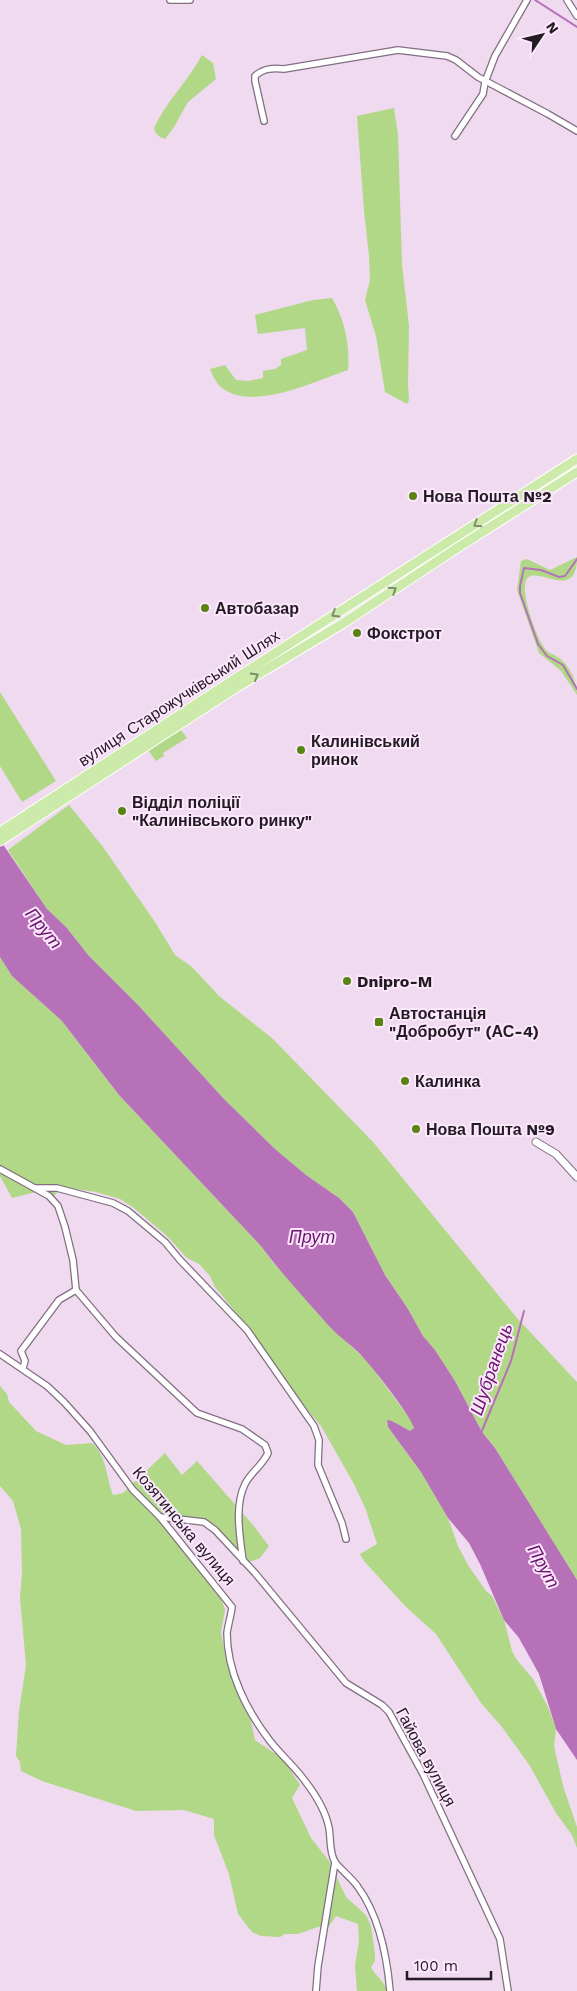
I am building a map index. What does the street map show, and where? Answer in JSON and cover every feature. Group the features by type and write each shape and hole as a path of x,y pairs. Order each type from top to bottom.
{"main road":[{"name":"вулиця Старожучківський Шлях","path":"0,841 577,459"},
{"name":"вулиця Старожучківський Шлях","path":"0,832 237,686 342,624 577,472"}],"street":[{"path":"170,0 190,0"},
{"path":"455,136 484,94 485,82 495,56 527,0"},
{"path":"567,0 577,16"},
{"path":"264,120 260,108 255,76 272,68 284,69 398,50 447,56 485,82 577,131"},
{"path":"536,1142 556,1154 577,1177"},
{"path":"0,1169 49,1196 58,1206 73,1260 76,1290 116,1337 197,1413 242,1428 265,1445 268,1452 263,1463 246,1483 240,1498 239,1525 243,1561"},
{"path":"34,1188 57,1188 113,1203 128,1211 165,1242 247,1330 314,1426 319,1440 318,1465 342,1523 346,1539"},
{"path":"23,1368 25,1361 21,1351 26,1343 59,1300 76,1290"},
{"name":"Козятинська вулиця","path":"0,1354 23,1368 64,1402 90,1431 133,1490 160,1517 232,1607 227,1633 230,1659 240,1691 270,1741 305,1780 318,1802 329,1828 331,1848 336,1862 353,1880 370,1905 387,1967 390,1991"},
{"name":"Гайова вулиця","path":"160,1517 204,1522 215,1530 346,1683 382,1705 389,1712 423,1774 500,1939 508,1991"},
{"path":"316,1991 318,1966 336,1862"}],"green space":[{"path":"202,55 213,63 216,79 188,102 165,139 157,134 154,128"},
{"path":"394,108 398,135 402,264 409,326 409,400 407,404 385,392 376,336 365,300 370,280 369,256 357,116"},
{"path":"332,298 337,306 346,333 348,370 302,387 267,396 250,397 235,395 218,384 210,369 225,365 236,380 248,381 263,378 263,371 275,369 281,365 281,359 307,350 305,328 258,334 255,315 313,300"},
{"path":"577,557 575,572 569,579 561,581 534,576 528,578 525,591 537,635 546,651 565,663 574,678 577,695 561,671 539,653 517,590 521,561 527,559 550,570"},
{"path":"0,692 56,781 22,802 0,766"},
{"path":"156,707 162,716 141,730 138,725 139,719"},
{"path":"181,730 187,738 163,753 164,756 156,761 148,750"},
{"path":"69,805 103,847 155,922 175,955 192,967 219,996 273,1039 373,1142 517,1318 577,1382 577,1580 495,1448 482,1432 455,1381 435,1350 423,1336 408,1309 385,1275 353,1212 339,1198 306,1175 275,1149 224,1099 138,1005 89,956 66,927 47,909 8,850"},
{"path":"0,957 12,976 62,1021 119,1095 260,1245 331,1327 368,1362 413,1423 414,1428 410,1431 392,1421 387,1421 388,1427 421,1472 448,1518 458,1546 468,1565 486,1591 492,1596 504,1620 512,1651 533,1679 548,1707 556,1729 554,1746 563,1786 577,1827 577,1848 572,1835 556,1813 530,1766 502,1727 481,1703 436,1634 406,1607 364,1561 360,1554 377,1544 366,1510 354,1484 321,1426 302,1403 252,1332 215,1287 210,1276 199,1264 187,1258 167,1236 134,1208 120,1199 96,1192 62,1187 50,1200 36,1192 12,1198 0,1176"},
{"path":"0,1386 7,1394 9,1402 36,1431 66,1445 92,1443 101,1454 113,1495 123,1493 165,1453 182,1475 197,1461 269,1546 260,1558 249,1562 216,1526 205,1519 159,1521 221,1597 225,1610 221,1632 226,1660 236,1690 251,1721 255,1740 283,1759 300,1785 292,1798 311,1838 329,1861 346,1897 366,1915 371,1926 375,1954 375,1961 371,1967 387,1991 357,1991 355,1965 359,1941 358,1924 336,1916 329,1926 318,1927 298,1934 285,1934 280,1937 261,1936 252,1932 238,1914 229,1874 214,1835 214,1819 184,1810 136,1811 42,1781 21,1771 20,1762 16,1756 19,1711 26,1665 20,1598 22,1574 21,1529 13,1501 0,1486"}],"water":[{"name":"Прут","path":"0,840 47,909 66,927 89,956 138,1005 224,1099 275,1149 306,1175 339,1198 353,1212 385,1275 408,1309 423,1336 435,1350 455,1381 482,1432 495,1448 577,1580 577,1760 556,1729 539,1674 519,1638 504,1620 469,1543 448,1518 421,1472 388,1427 387,1420 410,1431 414,1428 398,1401 363,1357 329,1326 260,1245 119,1095 62,1021 12,976 0,957"}],"waterway":[{"path":"535,0 577,27"},
{"name":"Шубранець","path":"577,559 565,576 559,577 541,570 524,568 520,586 520,593 538,644 547,656 563,665 577,689"},
{"name":"Шубранець","path":"481,1433 511,1361 524,1311"}],"place":[{"name":"Нова Пошта №2","path":"413,496"},
{"name":"Автобазар","path":"205,608"},
{"name":"Фокстрот","path":"357,633"},
{"name":"Калинівський ринок","path":"301,750"},
{"name":"Відділ поліції \"Калинівського ринку\"","path":"122,811"},
{"name":"Dnipro-M","path":"347,981"},
{"name":"Автостанція \"Добробут\" (АС-4)","path":"379,1022"},
{"name":"Калинка","path":"405,1081"},
{"name":"Нова Пошта №9","path":"416,1129"}]}
